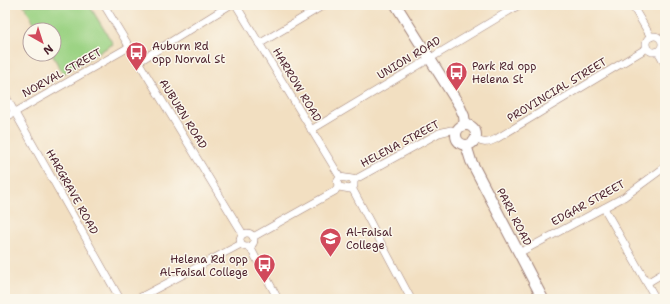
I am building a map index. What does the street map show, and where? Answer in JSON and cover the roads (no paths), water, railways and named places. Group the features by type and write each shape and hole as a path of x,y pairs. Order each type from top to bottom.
{"street":[{"name":"AUBURN ROAD","path":"104,5 244,234"},
{"path":"138,62 230,5"},
{"name":"HARROW ROAD","path":"236,5 340,177"},
{"path":"259,44 324,5"},
{"path":"396,5 458,105 464,116 465,125"},
{"name":"UNION ROAD","path":"311,130 519,5"},
{"path":"632,5 651,37"},
{"path":"651,37 658,37 663,40 661,48 658,51 653,52 647,48 646,44 651,37"},
{"name":"NORVAL STREET","path":"5,118 129,47"},
{"name":"PROVINCIAL STREET","path":"476,139 485,143 496,139 647,48"},
{"path":"658,51 665,64"},
{"name":"HARGRAVE ROAD","path":"5,95 120,299"},
{"path":"465,125 472,126 476,135 476,139 472,143 466,145 458,141 456,136 456,132 459,127 465,125"},
{"name":"HELENA STREET","path":"354,180 439,133 451,130 456,132"},
{"name":"PARK ROAD","path":"466,145 471,161 543,299"},
{"name":"EDGAR STREET","path":"519,253 624,197 665,167"},
{"path":"253,237 335,191 338,186 337,181 340,177 343,176 354,180 355,184 352,188"},
{"path":"338,186 341,188 352,188"},
{"path":"352,188 410,299"},
{"path":"604,208 656,299"},
{"path":"241,244 240,239 244,234 248,233 253,237"},
{"path":"250,247 254,241 253,237"},
{"path":"241,244 246,247 250,247"},
{"path":"141,298 241,244"},
{"path":"250,247 278,299"},
{"path":"647,283 665,272"}],"place":[{"name":"Auburn Rd opp Norval St","path":"137,72"},
{"name":"Park Rd opp Helena St","path":"457,92"},
{"name":"Al-Faisal College","path":"331,258"},
{"name":"Helena Rd opp Al-Faisal College","path":"264,284"}]}
